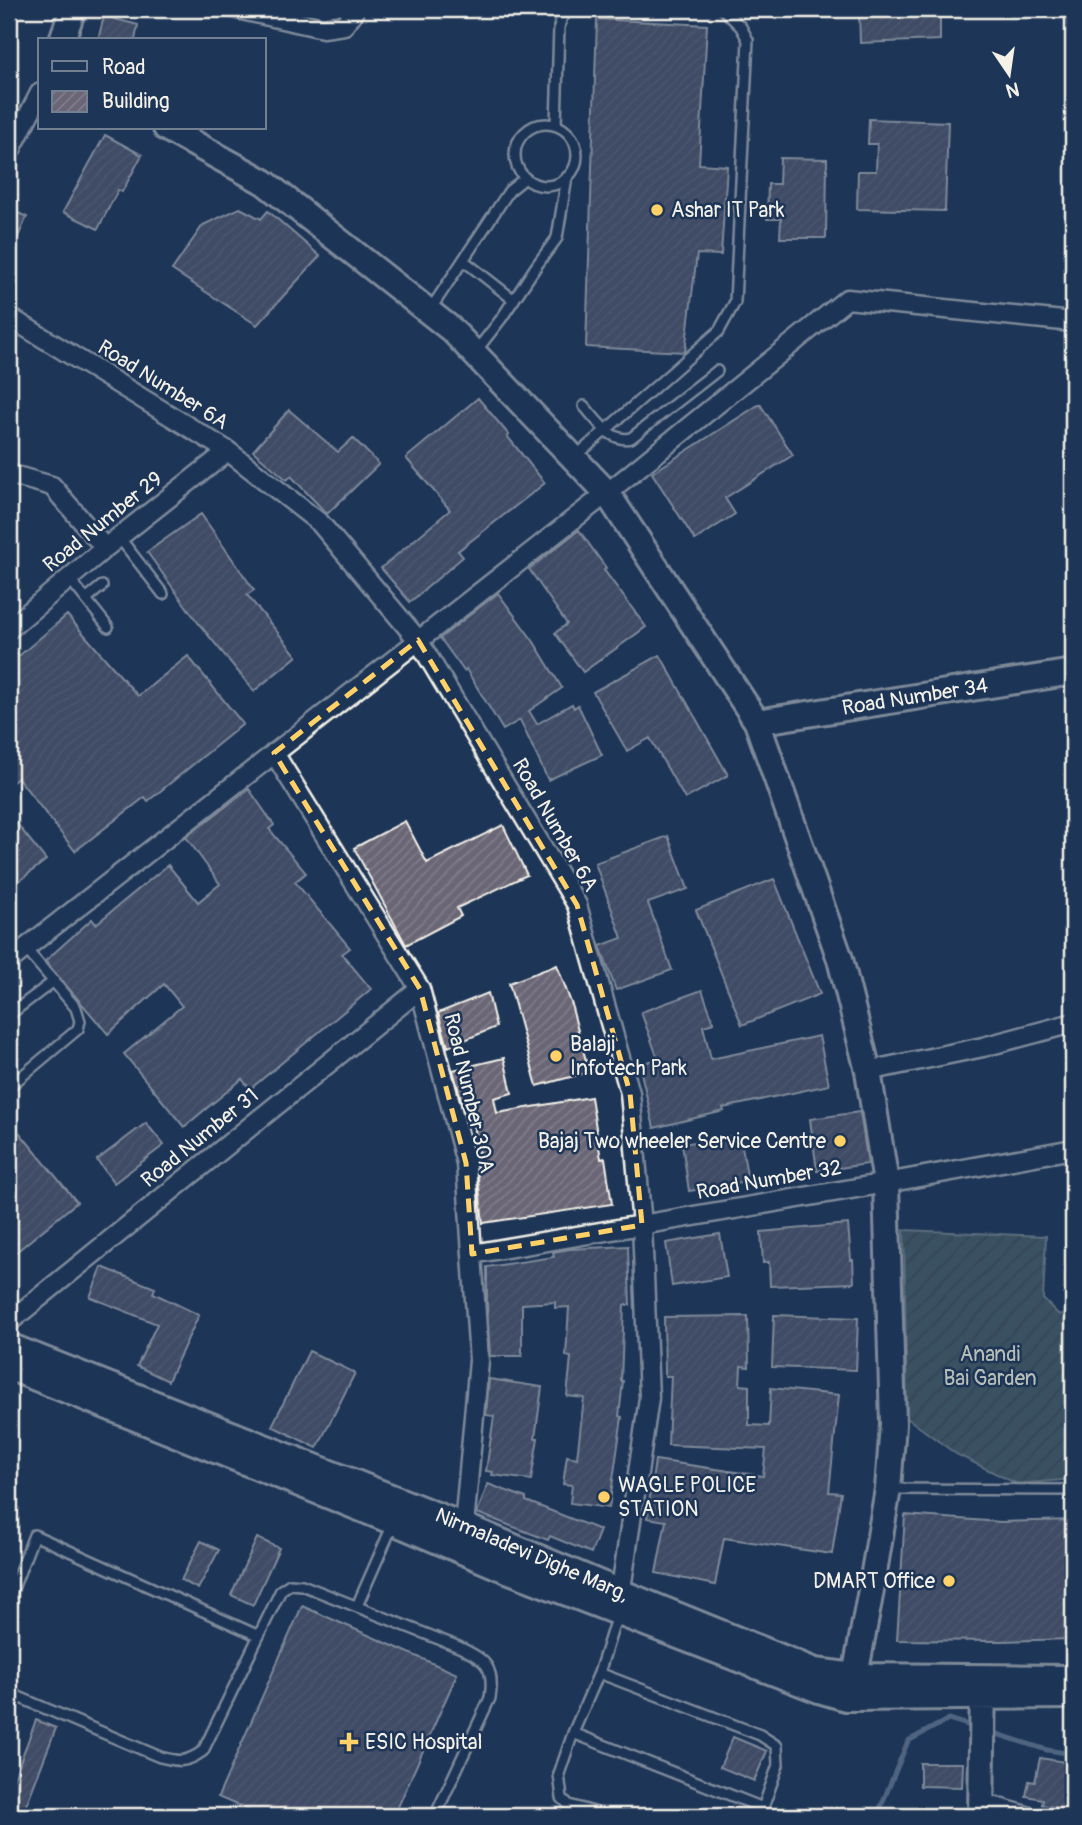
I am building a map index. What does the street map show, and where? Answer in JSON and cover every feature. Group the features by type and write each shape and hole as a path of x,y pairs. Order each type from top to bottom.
{"street":[{"path":"63,38 73,9"},
{"path":"237,9 323,28 344,25 354,9"},
{"path":"10,148 38,97"},
{"path":"170,130 264,182 452,330 607,493 757,722 840,959 868,1072 886,1183 893,1424 888,1489 851,1687"},
{"path":"9,961 607,493 847,299 1073,322"},
{"name":"Road Number 6A","path":"9,317 228,451 320,523 418,640 577,905 630,1093 642,1225 649,1398 619,1602"},
{"name":"Road Number 29","path":"9,629 112,542 228,451"},
{"path":"9,474 52,486 112,542"},
{"name":"Road Number 34","path":"757,722 1073,672"},
{"name":"Road Number 30A","path":"274,753 420,989 466,1163 479,1361 464,1526"},
{"name":"Road Number 31","path":"9,1322 420,989"},
{"path":"868,1072 1073,1023"},
{"name":"Road Number 32","path":"472,1254 1073,1149"},
{"name":"Nirmaladevi Dighe Marg,","path":"9,1346 398,1511 497,1566 619,1602"},
{"name":"Nirmaladevi Dighe Marg,","path":"9,1367 398,1511 464,1526 619,1602 819,1690 851,1687 983,1687 1073,1678"},
{"path":"983,1687 981,1810 1027,1816"},
{"name":"Nirmaladevi Dighe Marg,","path":"983,1687 1073,1696"}],"lane":[{"path":"556,125 559,27 562,17 571,9"},
{"path":"574,458 719,331 735,302 748,40 741,27 723,9"},
{"path":"474,353 494,330 557,238 568,177 577,158 572,138 556,125 535,125 526,131 515,149 518,170 525,178 533,183 551,185 568,177"},
{"path":"429,312 509,191 525,178"},
{"path":"463,260 514,300"},
{"path":"584,406 606,430 623,440 631,438 717,371"},
{"path":"112,542 163,594"},
{"path":"69,578 108,627"},
{"path":"86,599 102,586"},
{"path":"9,1087 78,1029 80,1021 76,1008 25,948"},
{"path":"9,1015 54,981"},
{"path":"888,1489 1073,1490"},
{"path":"358,1606 398,1511"},
{"path":"9,1599 34,1535 259,1636"},
{"path":"9,1693 160,1757 178,1761 191,1760 203,1751 281,1590 290,1584 316,1589 477,1655 489,1668 493,1681 490,1698 435,1816"},
{"path":"607,1816 569,1805 562,1798 559,1774 599,1673 619,1602"},
{"path":"573,1733 761,1812 778,1765 777,1746 760,1735 599,1673"}],"highlighted area":[{"path":"418,640 577,905 630,1093 642,1225 472,1254 466,1163 420,989 274,753"}],"green space":[{"name":"Anandi Bai Garden","path":"904,1230 1046,1236 1043,1299 1058,1314 1073,1315 1073,1479 1017,1484 956,1454 907,1418"}],"building":[{"path":"859,9 940,9 940,40 860,43"},
{"path":"104,16 138,25 135,38 98,38"},
{"name":"Ashar IT Park","path":"597,19 707,25 699,164 727,166 721,255 697,254 685,352 586,347"},
{"path":"869,119 948,122 945,211 857,209 858,171 876,171 877,144 868,144"},
{"path":"105,135 142,155 122,192 118,190 98,229 63,212"},
{"path":"780,158 827,159 826,238 780,238 781,219 767,219 768,184 779,184"},
{"path":"240,208 261,219 268,211 320,256 257,325 172,270 203,225"},
{"path":"9,209 27,217 9,256"},
{"path":"478,398 545,483 458,551 463,557 410,602 381,568 450,510 406,458"},
{"path":"760,404 793,455 725,498 735,514 695,540 652,473"},
{"path":"289,410 338,452 353,438 379,464 327,514 291,476 287,480 253,451"},
{"path":"201,514 254,590 247,595 297,656 254,691 199,624 147,552"},
{"path":"579,530 606,568 604,570 646,627 583,672 555,633 567,624 529,569"},
{"path":"498,593 534,642 562,688 529,711 537,724 572,704 574,708 578,705 602,755 548,780 520,720 503,730 466,669 464,671 440,638"},
{"path":"67,615 138,696 188,656 243,724 148,801 145,797 75,851 18,778 9,785 9,659 16,653 19,656"},
{"path":"660,655 728,775 685,799 650,738 627,751 593,692"},
{"path":"249,789 274,825 269,829 306,873 295,882 350,948 342,954 371,989 250,1089 242,1079 184,1127 124,1054 182,1006 164,984 108,1034 45,961 92,919 96,924 168,865 198,902 220,884 186,837"},
{"path":"9,814 46,860 9,889"},
{"path":"405,821 427,863 503,825 527,875 457,908 461,916 406,945 354,848"},
{"path":"668,836 688,889 648,903 672,970 616,990 600,946 622,938 595,863"},
{"path":"774,879 820,994 742,1025 696,910"},
{"path":"557,965 573,1008 589,1072 537,1086 509,983"},
{"path":"702,990 714,1023 703,1026 711,1059 819,1036 829,1085 723,1108 724,1111 654,1128 639,1064 658,1059 641,1012"},
{"path":"488,993 496,1027 448,1047 438,1013"},
{"path":"504,1058 512,1093 494,1098 497,1113 591,1097 601,1159 605,1158 612,1204 483,1223 475,1153 479,1152 470,1105 463,1107 453,1070"},
{"name":"Bajaj Two wheeler Service Centre","path":"860,1112 868,1164 817,1171 810,1119"},
{"path":"146,1123 164,1145 114,1183 97,1160"},
{"path":"19,1132 77,1202 9,1258 9,1140"},
{"path":"740,1135 748,1181 689,1191 682,1144"},
{"path":"848,1224 854,1283 770,1286 769,1262 763,1263 761,1232"},
{"path":"720,1234 727,1277 672,1286 666,1243"},
{"path":"628,1246 630,1305 624,1305 623,1381 619,1416 622,1417 609,1508 570,1503 572,1485 563,1484 567,1456 577,1458 584,1398 567,1396 571,1357 566,1356 569,1307 555,1308 555,1302 522,1304 522,1356 490,1356 487,1267 554,1257 553,1252 570,1249"},
{"path":"102,1267 155,1288 153,1293 199,1315 168,1381 137,1366 157,1324 90,1297"},
{"path":"774,1315 858,1318 856,1370 772,1367"},
{"path":"748,1316 749,1367 741,1366 740,1385 749,1386 749,1425 769,1426 771,1388 839,1395 829,1492 841,1493 832,1554 724,1538 715,1585 656,1573 666,1521 647,1518 655,1460 763,1476 766,1449 668,1445 671,1376 665,1376 664,1317"},
{"path":"309,1351 355,1373 317,1448 272,1426"},
{"path":"489,1379 542,1387 531,1480 492,1475 493,1472 486,1471 494,1416 486,1415"},
{"path":"488,1484 600,1530 591,1553 550,1536 548,1540 477,1513"},
{"path":"905,1515 1001,1522 1073,1520 1073,1639 897,1640"},
{"path":"257,1538 279,1548 253,1605 231,1595"},
{"path":"201,1541 219,1550 198,1589 181,1580"},
{"name":"ESIC Hospital","path":"302,1606 457,1674 394,1816 262,1816 218,1797"},
{"path":"36,1720 56,1728 22,1816 15,1816 9,1814 9,1791"},
{"path":"733,1737 767,1751 754,1781 720,1767"},
{"path":"1040,1758 1071,1763 1062,1809 1042,1805 1043,1799 1026,1796 1029,1781 1035,1782"},
{"path":"920,1763 963,1763 962,1787 920,1786"}],"waterway":[{"path":"877,1816 908,1741 949,1719 968,1725"},
{"path":"997,1734 1047,1750 1073,1754"}],"place":[{"name":"Ashar IT Park","path":"657,210"},
{"name":"Balaji Infotech Park","path":"556,1056"},
{"name":"Bajaj Two wheeler Service Centre","path":"840,1141"},
{"name":"WAGLE POLICE STATION","path":"604,1497"},
{"name":"DMART Office","path":"949,1581"},
{"name":"ESIC Hospital","path":"349,1742"}]}
